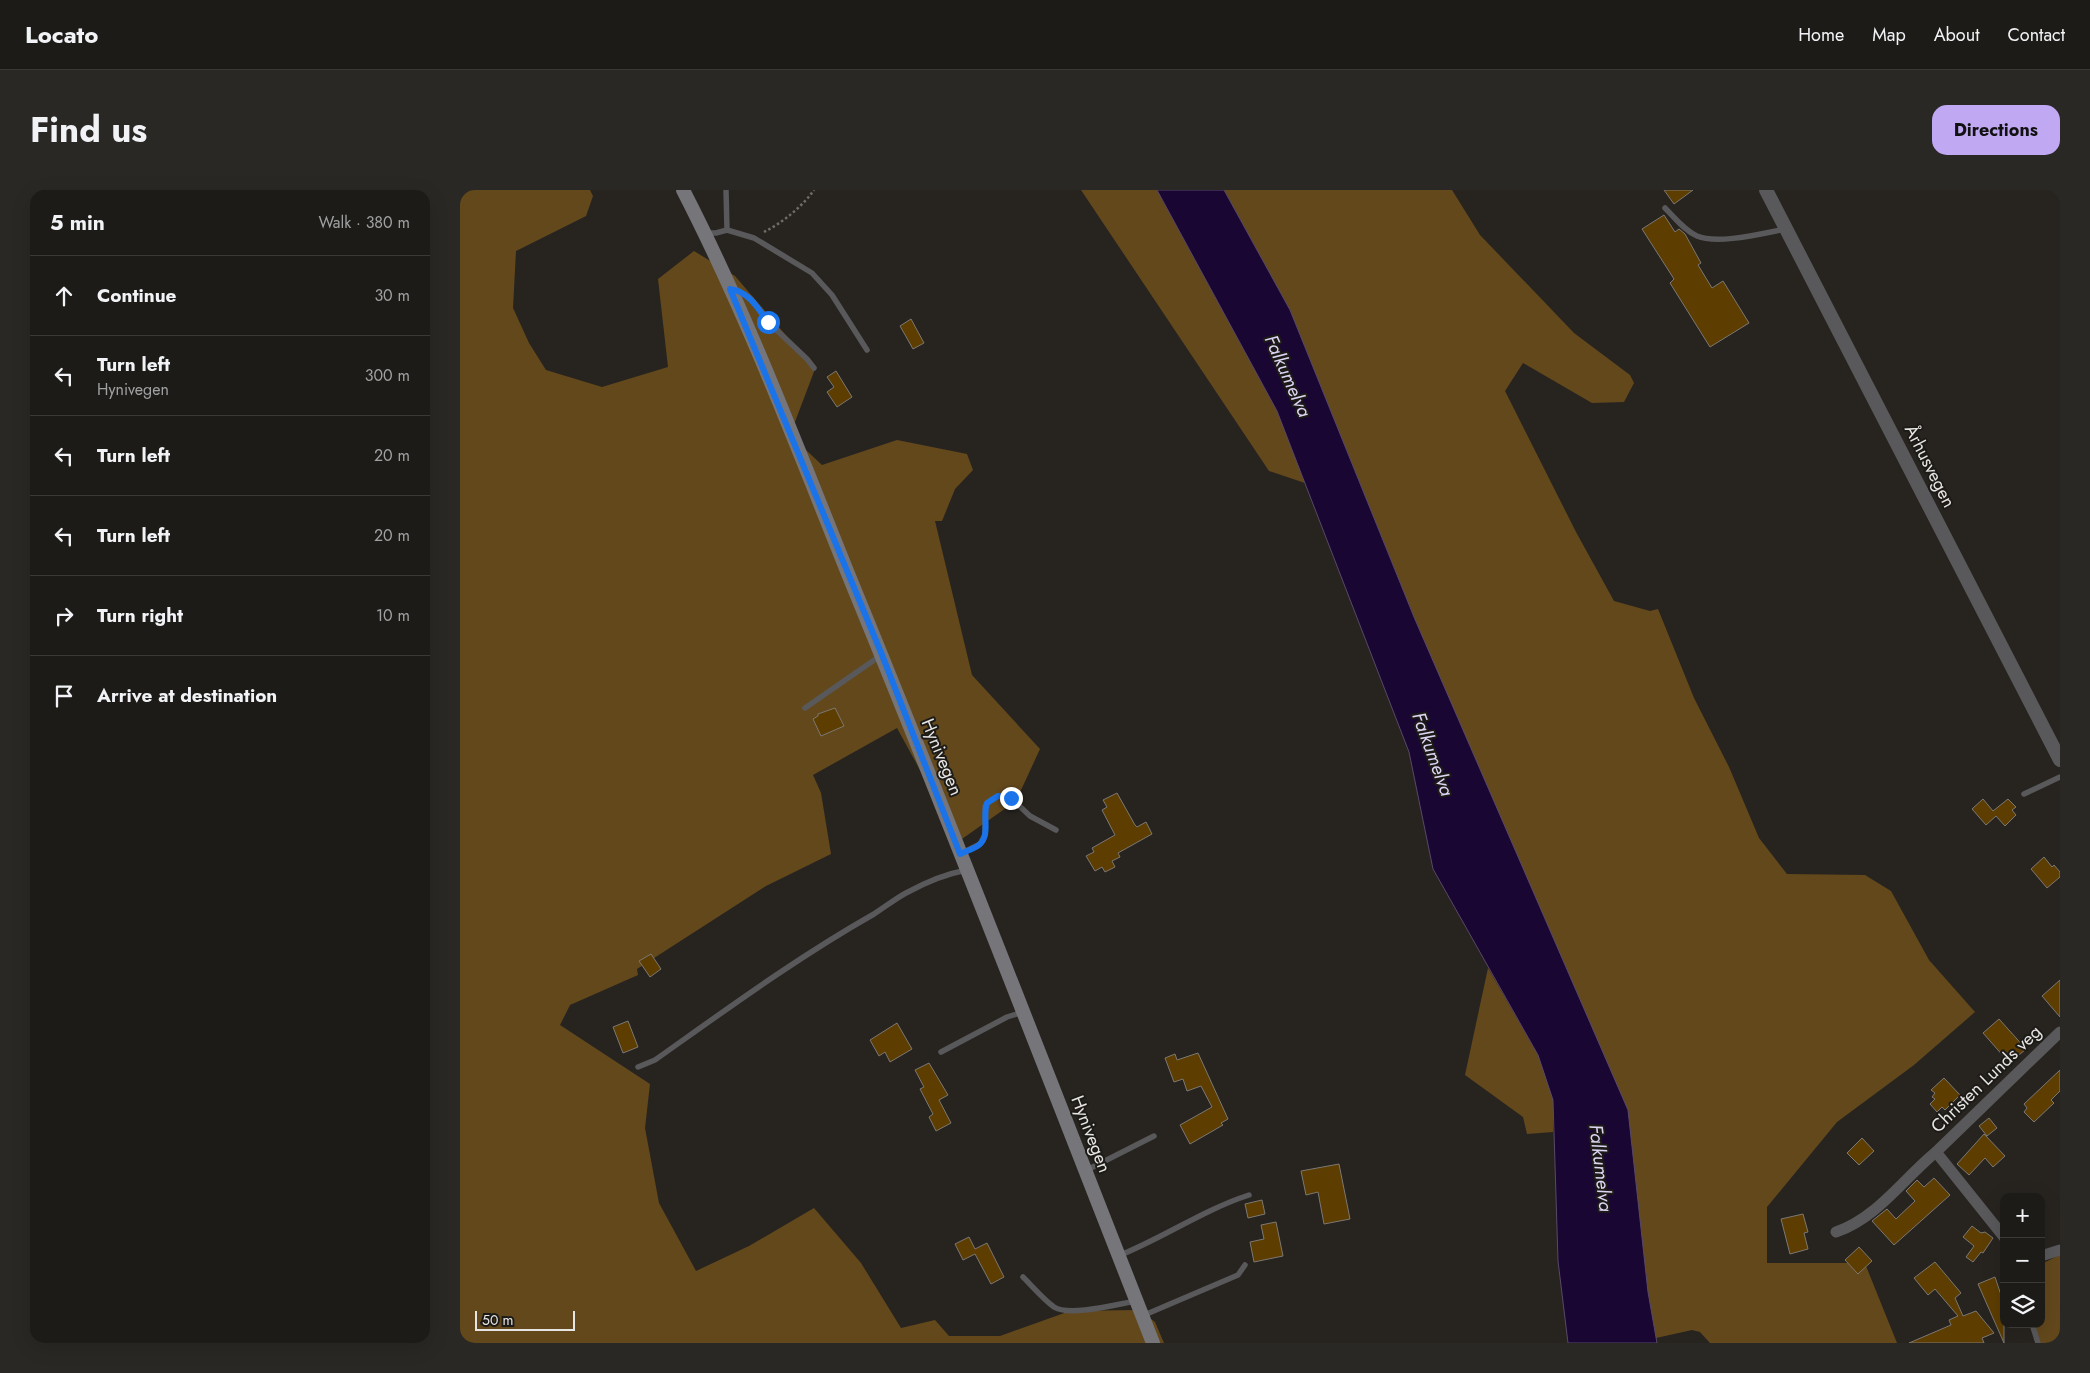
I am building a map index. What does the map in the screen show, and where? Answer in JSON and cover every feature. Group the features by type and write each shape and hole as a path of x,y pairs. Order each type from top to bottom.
{"main road":[{"name":"Hynivegen","path":"683,190 730,289 882,655 1153,1343"}],"street":[{"name":"Århusvegen","path":"1766,190 2060,760"},
{"name":"Christen Lunds veg","path":"1836,1232 1850,1227 1871,1213 2060,1032"},
{"name":"Christen Lunds veg","path":"1936,1152 2000,1232"},
{"path":"2045,1255 2060,1250"}],"lane":[{"path":"726,190 727,230"},
{"path":"1665,208 1688,230 1699,237 1710,239 1786,229"},
{"path":"705,233 716,234 727,230 754,238 777,250 817,278 845,313 867,350"},
{"path":"730,289 738,290 751,299 768,322 814,368"},
{"path":"805,708 882,655"},
{"path":"2024,794 2060,777"},
{"path":"960,854 980,844 985,835 986,806 990,800 998,796 1011,798 1030,816 1056,830"},
{"path":"638,1067 655,1060 789,966 849,927 906,893 946,874 967,870"},
{"path":"942,1052 1007,1017 1023,1012"},
{"path":"1085,1171 1154,1136"},
{"path":"1118,1256 1153,1241 1230,1201 1249,1195"},
{"path":"1142,1316 1238,1275 1245,1265"},
{"path":"1023,1277 1054,1307 1061,1310 1075,1311 1136,1302"},
{"path":"2033,1328 2038,1343"}],"path":[{"path":"754,238 774,227 808,198 814,190"}],"shaded area":[{"path":"460,190 590,190 593,196 586,216 516,251 513,308 529,343 546,370 602,387 668,367 658,279 694,251 735,276 815,369 790,435 822,465 897,440 967,454 973,470 955,489 942,521 935,521 972,675 1040,749 1016,801 959,841 897,728 813,775 821,793 831,854 766,886 637,969 638,975 570,1005 560,1025 650,1084 645,1128 659,1203 696,1271 749,1246 814,1208 861,1263 901,1328 935,1320 949,1336 1000,1336 1070,1311 1139,1310 1155,1322 1164,1343 460,1343"},
{"path":"1081,190 1157,190 1277,411 1305,483 1269,471"},
{"path":"1224,190 1452,190 1480,235 1574,333 1630,375 1634,383 1624,402 1592,403 1523,363 1505,391 1576,532 1614,601 1650,611 1658,609 1694,698 1729,767 1759,838 1787,874 1865,875 1891,891 1929,960 1975,1012 1914,1065 1837,1122 1767,1207 1767,1263 1846,1263 1864,1261 1897,1343 1710,1343 1700,1332 1692,1330 1656,1338 1648,1292 1414,617 1290,310"},
{"path":"1488,968 1538,1055 1553,1099 1553,1132 1527,1134 1523,1117 1465,1075"},
{"path":"2060,1255 2060,1343 2038,1343 2033,1328 2045,1328 2045,1262"}],"water":[{"name":"Falkumelva","path":"1157,190 1224,190 1290,310 1414,617 1628,1110 1648,1292 1657,1343 1568,1343 1558,1261 1553,1100 1538,1055 1433,869 1409,752 1277,411"}],"building":[{"path":"1664,190 1693,190 1674,204"},
{"path":"1664,215 1675,232 1679,229 1685,234 1701,263 1698,265 1712,288 1723,281 1749,323 1710,347 1670,283 1674,279 1642,229"},
{"path":"911,319 924,343 913,349 900,326"},
{"path":"836,371 852,397 837,407 827,392 834,387 827,377"},
{"path":"835,708 844,726 821,736 813,719 818,714"},
{"path":"1117,793 1135,825 1137,827 1146,822 1152,834 1118,853 1120,857 1112,861 1115,867 1105,872 1102,867 1095,871 1086,856 1094,852 1092,848 1115,835 1102,810 1107,807 1103,800"},
{"path":"1983,799 1993,811 2008,799 2016,807 2012,810 2016,815 2005,826 1996,816 1986,825 1972,809"},
{"path":"2044,857 2052,867 2054,865 2060,872 2060,877 2047,888 2031,869"},
{"path":"651,954 661,969 650,977 639,961"},
{"path":"2060,980 2060,1017 2042,996"},
{"path":"1999,1019 2026,1049 2012,1061 2007,1056 2005,1058 1983,1033"},
{"path":"628,1021 638,1047 623,1053 613,1027"},
{"path":"897,1023 912,1049 890,1062 885,1052 879,1056 870,1040"},
{"path":"1198,1053 1228,1119 1221,1123 1223,1125 1190,1144 1180,1125 1212,1107 1201,1086 1187,1091 1183,1079 1174,1082 1165,1058 1175,1054 1177,1060"},
{"path":"929,1063 948,1095 939,1100 951,1123 936,1131 929,1117 933,1114 920,1089 924,1087 915,1070"},
{"path":"2060,1070 2060,1091 2051,1100 2054,1103 2034,1122 2024,1112 2027,1108 2024,1104"},
{"path":"1944,1078 1960,1095 1945,1110 1942,1107 1937,1112 1930,1104 1935,1099 1932,1097 1935,1093 1931,1090"},
{"path":"1989,1118 1997,1128 1987,1136 1979,1126"},
{"path":"1984,1134 2005,1156 1993,1167 1985,1158 1969,1175 1957,1164"},
{"path":"1862,1138 1874,1151 1859,1165 1847,1153"},
{"path":"1339,1164 1350,1219 1324,1224 1318,1192 1306,1195 1301,1171"},
{"path":"1934,1178 1950,1195 1894,1245 1872,1221 1887,1209 1896,1219 1915,1201 1906,1191 1917,1180 1924,1187"},
{"path":"1262,1200 1265,1214 1248,1218 1245,1204"},
{"path":"1803,1214 1808,1232 1804,1233 1808,1249 1790,1254 1781,1219"},
{"path":"1276,1222 1283,1256 1254,1262 1250,1242 1264,1239 1261,1225"},
{"path":"1972,1226 1981,1233 1985,1232 1993,1238 1983,1253 1981,1252 1973,1262 1966,1257 1974,1246 1963,1237"},
{"path":"969,1237 975,1249 987,1243 1004,1277 991,1284 975,1254 963,1260 955,1244"},
{"path":"1859,1247 1872,1261 1858,1274 1845,1260"},
{"path":"1935,1262 1961,1293 1955,1298 1963,1316 1976,1311 1994,1333 1982,1338 1984,1343 1909,1343 1951,1325 1949,1320 1958,1316 1935,1289 1928,1295 1914,1278"},
{"path":"1995,1277 2000,1292 2000,1328 2004,1328 2004,1343 1978,1284"}],"route":[{"path":"768,322 751,299 738,290 730,289 882,655 960,854 980,844 985,835 987,803 998,796 1011,798"}]}
